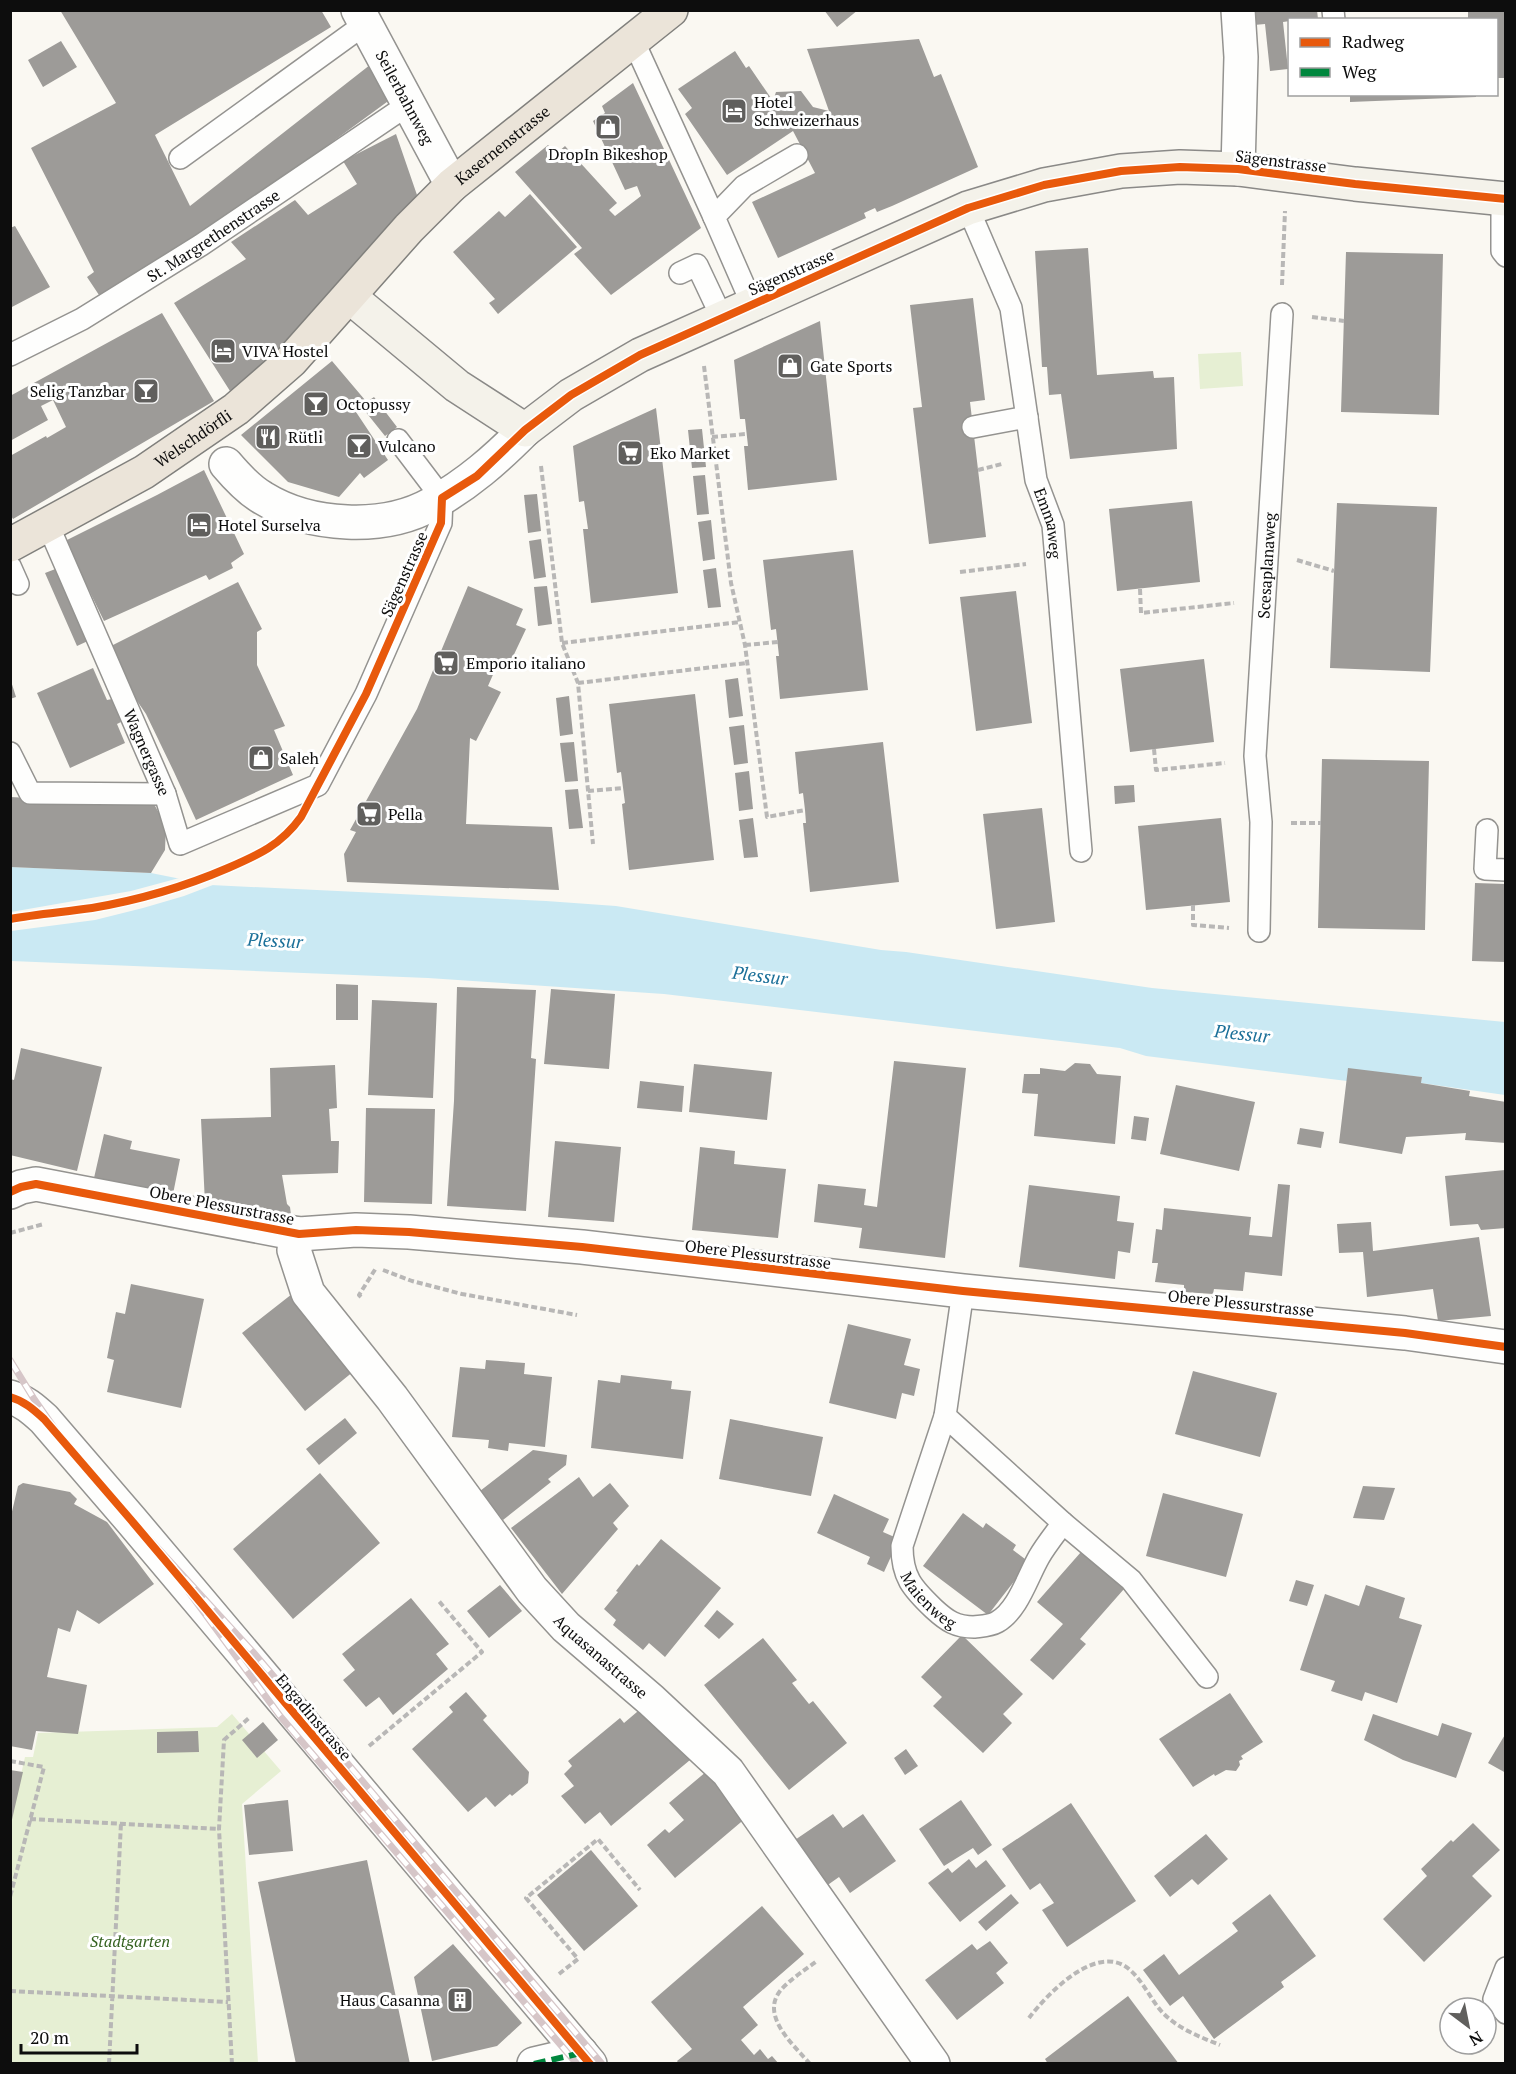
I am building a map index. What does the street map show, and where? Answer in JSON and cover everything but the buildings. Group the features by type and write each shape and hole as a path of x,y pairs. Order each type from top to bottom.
{"main road":[{"name":"Kasernenstrasse","path":"350,297 409,228 452,185 671,10"},
{"name":"Welschdörfli","path":"10,545 144,472 236,409 291,361 350,297"}],"street":[{"path":"1238,10 1241,57 1238,169"},
{"name":"Seilerbahnweg","path":"361,14 452,185"},
{"name":"Sägenstrasse","path":"226,464 262,498 292,512 324,519 356,521 392,519 411,514 477,476 525,430 571,395 640,355 968,208 1044,185 1120,171 1180,167 1238,169 1504,199"},
{"path":"350,297 456,386 525,430"},
{"name":"Obere Plessurstrasse","path":"10,1192 36,1184 299,1234 356,1230 409,1232 582,1247 963,1291 1405,1333 1506,1347"},
{"name":"Aquasanastrasse","path":"299,1234 294,1250 308,1293 389,1394 532,1590 566,1627 651,1700 728,1772 933,2064"},
{"name":"Engadinstrasse","path":"10,1397 32,1408 44,1419 585,2058"},
{"path":"534,2064 585,2058"}],"lane":[{"path":"180,158 361,14"},
{"path":"633,40 752,304"},
{"name":"St. Margrethenstrasse","path":"10,356 82,319 201,245 408,104"},
{"path":"714,218 744,186 797,154"},
{"path":"1504,199 1502,250 1506,256"},
{"name":"Emmaweg","path":"968,208 1011,308 1035,480 1053,525 1081,851"},
{"path":"680,273 697,265 722,318"},
{"name":"Scesaplanaweg","path":"1259,931 1261,822 1256,760 1282,314"},
{"path":"973,427 1027,417"},
{"path":"398,440 442,498"},
{"name":"Sägenstrasse","path":"318,785 366,694 441,523 442,498"},
{"name":"Wagnergasse","path":"48,525 165,794 180,844 318,785"},
{"path":"10,753 30,793 165,794"},
{"path":"1487,830 1485,869 1506,870"},
{"name":"Maienweg","path":"963,1291 945,1416 902,1546 902,1564 908,1581 948,1622 968,1627 988,1626 998,1622 1008,1612 1040,1556 1063,1523"},
{"path":"945,1416 1063,1523 1131,1580 1206,1677"},
{"path":"1506,1968 1494,1999 1506,2013"}],"path":[{"path":"1282,314 1286,201"},
{"path":"703,365 731,583 745,645 767,817 805,810"},
{"path":"712,437 746,434"},
{"path":"541,465 562,643 578,683 592,844"},
{"path":"960,572 1056,561"},
{"path":"1140,589 1141,613 1264,600"},
{"path":"562,643 740,622"},
{"path":"745,645 778,642"},
{"path":"578,683 747,663"},
{"path":"1154,749 1156,770 1256,760"},
{"path":"588,791 623,788"},
{"path":"10,919 132,900 202,879 251,858"},
{"path":"1193,906 1193,925 1259,931"},
{"path":"366,1305 359,1295 375,1268 412,1281 462,1294 577,1315"},
{"path":"366,1749 482,1652 438,1600"},
{"path":"232,2064 219,1829 224,1740 257,1711"},
{"path":"10,1761 44,1767 10,1897"},
{"path":"30,1819 219,1829"},
{"path":"109,2064 121,1823"},
{"path":"557,1976 578,1959 526,1898 598,1839 640,1890"},
{"path":"810,2064 780,2028 774,2014 776,1998 780,1991 845,1938"},
{"path":"1029,2018 1044,1998 1063,1982 1094,1963 1110,1960 1130,1969 1164,2014 1191,2033 1220,2044"},
{"path":"10,1990 228,2002"}],"green space":[{"path":"1241,352 1243,386 1200,389 1198,354"},
{"name":"Stadtgarten","path":"232,1714 281,1771 242,1804 258,2063 11,2064 11,1819 25,1757 33,1757 38,1733 217,1727"}],"water":[{"name":"Plessur","path":"11,867 151,873 211,885 616,906 881,950 1152,988 1505,1022 1505,1095 1421,1083 1422,1077 1348,1069 1347,1081 1146,1056 1120,1048 664,994 428,978 11,961"}],"pier":[{"path":"183,877 218,883 184,896 95,920 11,931 11,912 131,891"}],"railway":[{"path":"10,1360 57,1432 131,1519 253,1652 602,2064"},
{"path":"189,1592 280,1716 577,2064"}],"marked path":[{"path":"534,2064 581,2053"}],"cycle path":[{"path":"10,919 92,908 161,892 211,875 249,858 268,848 285,835 301,817 366,694 441,523 442,498 477,476 525,430 571,395 640,355 968,208 1044,185 1121,171 1180,167 1238,169 1355,184 1506,199"},
{"path":"10,1192 36,1184 299,1234 356,1230 409,1232 582,1247 963,1291 1405,1333 1506,1347"},
{"path":"10,1397 24,1403 44,1419 590,2064"}],"place":[{"name":"Hotel Schweizerhaus","path":"734,111"},
{"name":"DropIn Bikeshop","path":"608,127"},
{"name":"VIVA Hostel","path":"223,351"},
{"name":"Gate Sports","path":"790,366"},
{"name":"Selig Tanzbar","path":"146,391"},
{"name":"Octopussy","path":"316,404"},
{"name":"Rütli","path":"268,437"},
{"name":"Vulcano","path":"359,446"},
{"name":"Eko Market","path":"630,453"},
{"name":"Hotel Surselva","path":"199,525"},
{"name":"Emporio italiano","path":"446,663"},
{"name":"Saleh","path":"261,758"},
{"name":"Pella","path":"369,814"},
{"name":"Haus Casanna","path":"460,2000"}]}
